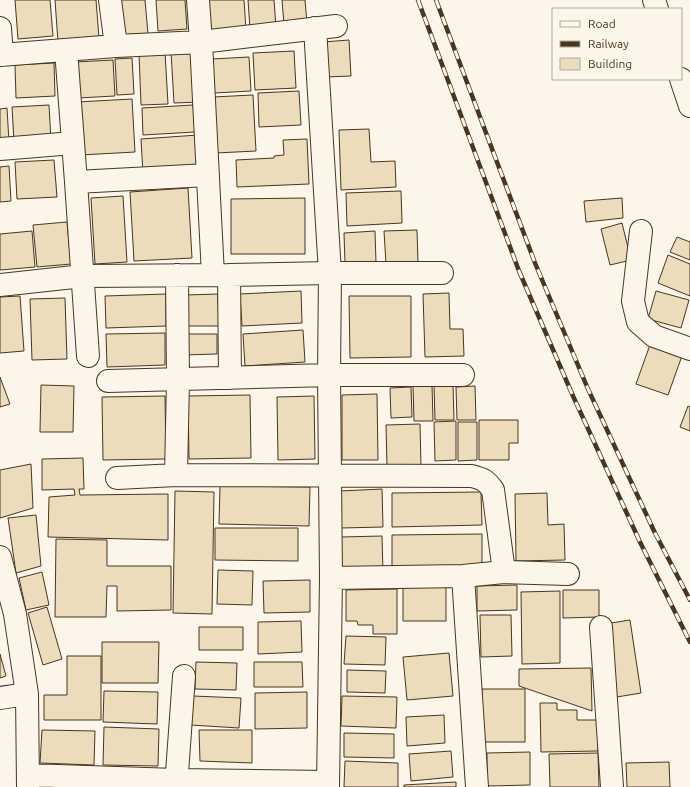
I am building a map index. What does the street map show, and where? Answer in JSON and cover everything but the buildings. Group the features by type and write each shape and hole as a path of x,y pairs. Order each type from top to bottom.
{"street":[{"path":"110,0 116,46"},
{"path":"198,0 208,176 221,275 230,378"},
{"path":"0,28 1,55 116,46 201,42 336,26"},
{"path":"0,557 7,615 27,694 28,781 328,785 331,578 329,375 330,273 315,28"},
{"path":"66,50 88,356"},
{"path":"681,80 690,106"},
{"path":"0,149 73,144"},
{"path":"76,182 208,176"},
{"path":"641,231 633,301 638,322 654,336 690,349"},
{"path":"0,285 83,276 442,273"},
{"path":"176,475 178,380 177,275"},
{"path":"108,381 329,375 463,375"},
{"path":"117,478 176,475 472,476 483,479 493,490 504,572"},
{"path":"331,578 463,576 504,572 568,574"},
{"path":"463,576 477,787"},
{"path":"602,627 612,787"},
{"path":"176,784 184,676"},
{"path":"0,698 27,694"}],"railway":[{"path":"418,0 519,271 573,396 640,542 690,642"},
{"path":"436,0 535,263 588,389 655,533 690,600"}]}
